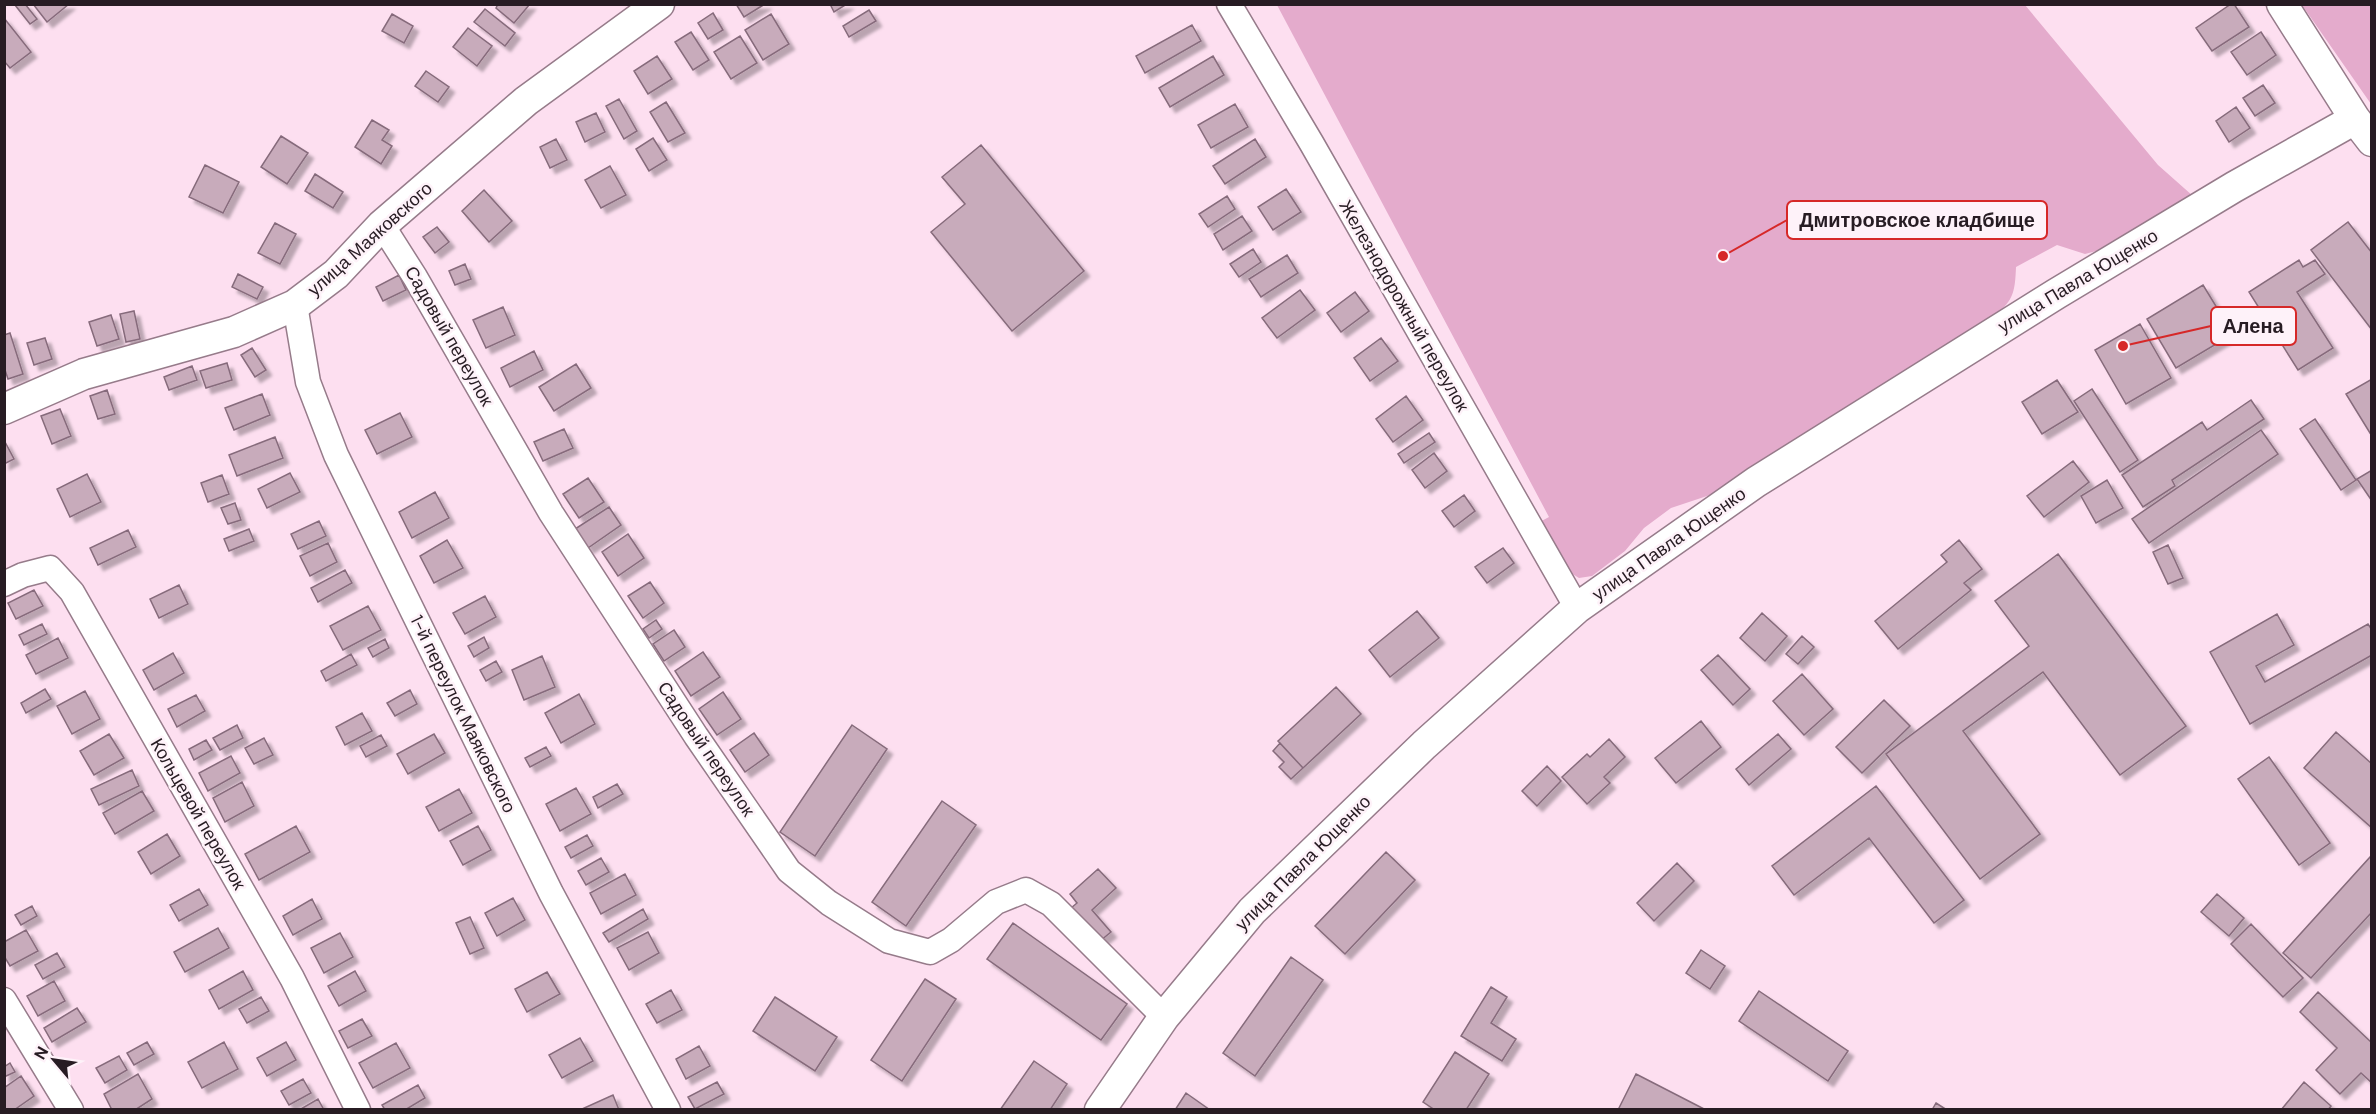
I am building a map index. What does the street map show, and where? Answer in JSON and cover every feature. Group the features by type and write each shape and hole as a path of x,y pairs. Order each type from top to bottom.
{"street":[{"name":"улица Маяковского","path":"4,409 84,374 234,332 295,305 336,274 382,225 526,101 659,4"},
{"name":"Железнодорожный переулок","path":"1229,4 1312,144 1577,608"},
{"path":"2282,4 2363,130"},
{"name":"улица Павла Ющенко","path":"1100,1110 1164,1017 1252,910 1424,745 1577,608 1766,476 2056,294 2234,187 2363,130"},
{"name":"Садовый переулок","path":"382,225 551,513 696,736 789,871 829,903 890,941 930,952 951,940 996,902 1026,890 1051,904 1164,1017"},
{"name":"1-й переулок Маяковского","path":"295,305 308,382 336,455 550,893 668,1110"},
{"name":"Кольцевой переулок","path":"4,584 23,575 50,568 72,591 292,978 357,1110"},
{"path":"4,1000 71,1110"}],"shaded area":[{"path":"1277,5 2025,5 2158,165 2193,196 2100,250 2085,254 2057,245 2016,267 2012,296 2009,302 1992,318 1710,495 1671,508 1644,528 1625,551 1592,576 1579,578 1566,570 1536,524 1549,517"},
{"path":"2302,5 2371,5 2371,104"}],"building":[{"path":"25,4 37,19 30,24 15,5"},
{"path":"33,4 69,4 47,22"},
{"path":"498,4 530,4 514,23 496,8"},
{"path":"736,4 765,4 744,17"},
{"path":"830,4 847,4 834,12"},
{"path":"2234,4 2249,27 2212,51 2196,28"},
{"path":"485,9 515,33 505,46 474,22"},
{"path":"869,10 876,21 849,37 843,26"},
{"path":"713,13 723,30 708,39 698,23"},
{"path":"392,14 413,26 404,43 382,31"},
{"path":"771,14 789,44 763,60 745,30"},
{"path":"4,18 31,52 10,68 4,61"},
{"path":"1192,25 1201,41 1145,73 1136,56"},
{"path":"468,28 492,46 477,66 453,47"},
{"path":"691,32 709,60 693,70 675,42"},
{"path":"2261,32 2276,55 2247,75 2231,52"},
{"path":"740,36 757,63 731,79 714,52"},
{"path":"657,56 672,79 648,94 634,71"},
{"path":"1213,56 1224,75 1170,107 1159,88"},
{"path":"426,71 449,87 438,102 415,86"},
{"path":"2263,85 2275,103 2255,116 2243,98"},
{"path":"619,99 637,131 624,139 606,106"},
{"path":"666,102 685,133 668,142 650,112"},
{"path":"1235,104 1248,127 1211,148 1198,125"},
{"path":"2236,107 2250,128 2229,142 2216,121"},
{"path":"596,113 605,132 585,142 576,122"},
{"path":"372,120 389,130 382,140 392,146 381,164 355,147"},
{"path":"281,136 308,153 287,184 261,167"},
{"path":"653,138 667,160 649,171 636,149"},
{"path":"556,139 567,160 550,168 540,147"},
{"path":"1255,139 1266,157 1225,184 1213,166"},
{"path":"981,145 1084,271 1012,331 931,232 965,204 942,177"},
{"path":"205,165 239,182 223,213 189,197"},
{"path":"610,166 626,195 601,208 585,180"},
{"path":"315,174 343,192 333,208 305,191"},
{"path":"1286,189 1301,212 1273,230 1258,207"},
{"path":"484,190 512,221 489,242 462,211"},
{"path":"1227,196 1235,209 1208,227 1199,214"},
{"path":"1242,216 1252,231 1223,250 1214,234"},
{"path":"2348,222 2372,253 2372,330 2311,250"},
{"path":"275,223 296,234 280,264 258,253"},
{"path":"437,227 449,242 435,253 423,237"},
{"path":"1253,249 1261,262 1239,277 1230,264"},
{"path":"1287,255 1298,273 1261,297 1249,279"},
{"path":"2299,260 2303,267 2315,260 2325,274 2297,292 2333,348 2298,370 2249,292"},
{"path":"465,264 471,279 455,285 449,271"},
{"path":"238,274 263,287 257,299 232,287"},
{"path":"399,275 406,290 383,301 376,287"},
{"path":"2203,285 2233,334 2176,368 2147,319"},
{"path":"1300,290 1315,310 1277,338 1262,318"},
{"path":"1355,292 1369,311 1341,332 1327,313"},
{"path":"503,307 515,335 486,348 473,320"},
{"path":"134,311 140,339 126,342 120,314"},
{"path":"111,315 119,339 97,346 89,322"},
{"path":"2140,324 2171,378 2126,404 2095,350"},
{"path":"10,333 23,374 8,379 4,367 4,335"},
{"path":"45,338 52,359 34,365 27,343"},
{"path":"1381,338 1398,361 1370,381 1354,358"},
{"path":"252,348 266,370 255,377 241,355"},
{"path":"534,351 543,370 510,387 501,368"},
{"path":"227,363 232,380 206,388 200,371"},
{"path":"576,364 591,388 554,411 539,387"},
{"path":"192,366 197,380 169,390 164,377"},
{"path":"2372,379 2372,431 2370,433 2346,394"},
{"path":"2057,380 2078,412 2042,434 2022,402"},
{"path":"2092,389 2138,460 2120,472 2074,401"},
{"path":"107,390 115,414 98,419 90,396"},
{"path":"262,394 270,415 234,430 225,408"},
{"path":"1406,396 1423,420 1393,442 1376,419"},
{"path":"2251,400 2264,419 2172,480 2175,486 2143,507 2122,475 2202,422 2207,430"},
{"path":"60,409 71,436 52,444 41,416"},
{"path":"400,413 412,437 377,454 365,430"},
{"path":"2315,419 2356,480 2341,490 2300,429"},
{"path":"564,429 573,448 543,461 534,442"},
{"path":"2261,430 2278,454 2149,543 2132,519"},
{"path":"1429,433 1435,442 1404,463 1398,454"},
{"path":"275,437 283,458 237,476 229,455"},
{"path":"4,440 14,459 4,464"},
{"path":"1434,453 1447,471 1425,488 1412,470"},
{"path":"2073,461 2089,482 2044,517 2027,496"},
{"path":"2372,470 2372,501 2357,479"},
{"path":"290,473 300,492 267,508 258,489"},
{"path":"87,474 101,502 70,517 57,489"},
{"path":"222,475 229,494 208,502 201,483"},
{"path":"588,478 604,502 579,518 563,494"},
{"path":"2107,480 2123,508 2096,523 2081,496"},
{"path":"435,492 449,518 412,538 399,512"},
{"path":"1464,495 1475,511 1454,527 1442,511"},
{"path":"235,503 241,520 228,524 221,508"},
{"path":"609,507 621,525 588,548 575,529"},
{"path":"319,521 326,536 298,549 291,534"},
{"path":"249,529 254,541 229,551 224,539"},
{"path":"128,530 136,547 98,565 90,548"},
{"path":"628,534 644,558 618,576 602,552"},
{"path":"447,540 463,568 434,583 420,556"},
{"path":"1959,540 1982,569 1964,583 1971,590 1898,649 1875,621 1947,562 1941,555"},
{"path":"328,543 337,562 310,576 300,556"},
{"path":"2168,545 2183,578 2168,584 2153,552"},
{"path":"1503,548 1514,563 1487,583 1475,567"},
{"path":"2058,554 2186,726 2120,775 2043,672 1963,731 2040,834 1980,879 1886,754 2029,646 1995,601"},
{"path":"345,570 352,583 318,602 311,588"},
{"path":"650,582 664,603 643,618 628,596"},
{"path":"179,585 188,604 159,618 150,599"},
{"path":"34,590 43,606 16,619 8,603"},
{"path":"485,596 496,617 465,634 453,613"},
{"path":"368,606 381,630 343,650 330,626"},
{"path":"1417,611 1439,638 1390,677 1369,650"},
{"path":"1762,613 1787,636 1765,661 1740,638"},
{"path":"2277,614 2294,645 2256,666 2265,682 2368,624 2372,630 2372,655 2250,724 2210,652"},
{"path":"656,620 662,629 649,638 643,629"},
{"path":"42,624 47,634 24,645 19,635"},
{"path":"674,630 685,647 664,661 653,644"},
{"path":"1802,636 1814,647 1798,664 1786,654"},
{"path":"484,637 489,648 474,657 468,646"},
{"path":"58,638 68,658 36,674 26,655"},
{"path":"385,639 389,648 373,657 368,648"},
{"path":"703,652 720,677 691,696 675,671"},
{"path":"173,653 184,673 154,690 143,670"},
{"path":"351,654 357,665 326,681 321,671"},
{"path":"1718,655 1750,689 1733,705 1701,670"},
{"path":"542,656 555,687 524,700 512,670"},
{"path":"496,661 502,672 486,681 480,670"},
{"path":"1802,674 1833,709 1804,735 1773,701"},
{"path":"1336,687 1361,714 1303,768 1278,741"},
{"path":"45,689 51,699 26,713 21,703"},
{"path":"410,690 417,704 395,716 387,703"},
{"path":"85,691 100,719 72,734 57,706"},
{"path":"723,692 741,719 717,735 699,709"},
{"path":"579,694 595,724 561,743 545,713"},
{"path":"196,695 205,711 177,727 168,709"},
{"path":"1884,700 1910,726 1862,773 1836,747"},
{"path":"362,713 372,731 345,745 336,727"},
{"path":"1701,721 1721,747 1676,783 1655,758"},
{"path":"237,725 243,738 220,750 213,738"},
{"path":"852,725 887,749 815,856 780,832"},
{"path":"2336,732 2372,764 2372,828 2304,768"},
{"path":"754,733 769,755 745,772 730,750"},
{"path":"109,734 124,758 94,775 80,751"},
{"path":"434,734 445,753 408,774 397,754"},
{"path":"1778,734 1791,749 1749,785 1736,769"},
{"path":"381,735 387,746 366,757 360,746"},
{"path":"264,738 273,755 254,764 245,748"},
{"path":"1609,739 1625,757 1604,777 1610,783 1587,804 1562,777 1587,754 1590,757"},
{"path":"206,740 212,750 194,760 189,749"},
{"path":"1280,743 1303,768 1291,779 1279,767 1284,762 1273,751"},
{"path":"546,747 551,756 530,767 525,758"},
{"path":"231,756 240,773 208,791 199,773"},
{"path":"2269,757 2330,843 2299,865 2238,779"},
{"path":"1547,766 1561,781 1537,806 1522,791"},
{"path":"132,770 139,786 99,805 91,789"},
{"path":"242,782 254,806 225,822 213,798"},
{"path":"617,784 623,794 598,808 593,797"},
{"path":"1876,786 1964,900 1934,923 1869,838 1794,895 1772,866"},
{"path":"576,788 591,814 560,831 546,804"},
{"path":"459,789 472,813 439,831 426,807"},
{"path":"142,791 154,811 115,834 103,813"},
{"path":"942,801 976,825 906,926 872,902"},
{"path":"296,826 310,852 259,880 245,854"},
{"path":"478,826 491,850 463,865 450,841"},
{"path":"167,834 180,856 151,874 138,852"},
{"path":"587,835 593,846 571,858 565,847"},
{"path":"1386,852 1415,880 1345,954 1315,926"},
{"path":"2371,856 2372,912 2311,978 2283,953"},
{"path":"601,858 609,872 586,885 578,871"},
{"path":"1677,863 1694,881 1654,921 1637,903"},
{"path":"1098,869 1116,888 1092,910 1111,932 1100,941 1071,908 1077,903 1070,894"},
{"path":"625,874 636,895 601,914 590,893"},
{"path":"199,889 208,905 179,921 170,905"},
{"path":"2217,894 2244,918 2229,936 2201,912"},
{"path":"513,898 525,920 497,936 485,913"},
{"path":"312,899 322,919 293,935 283,916"},
{"path":"32,906 37,916 21,925 15,915"},
{"path":"643,909 648,919 609,942 603,933"},
{"path":"470,917 484,948 470,954 456,923"},
{"path":"1013,923 1127,1004 1101,1040 987,959"},
{"path":"2251,924 2303,978 2283,997 2231,944"},
{"path":"218,928 229,948 185,972 174,952"},
{"path":"26,930 38,951 10,966 4,956 4,942"},
{"path":"648,932 659,953 629,970 617,948"},
{"path":"340,933 353,957 324,973 311,948"},
{"path":"1701,950 1725,966 1710,989 1686,973"},
{"path":"57,953 65,967 43,979 35,965"},
{"path":"1291,957 1323,980 1255,1076 1223,1053"},
{"path":"243,971 253,990 219,1009 209,990"},
{"path":"355,971 366,991 339,1006 328,986"},
{"path":"547,972 560,994 527,1012 515,989"},
{"path":"925,979 956,999 902,1081 871,1060"},
{"path":"54,981 65,1001 38,1016 27,996"},
{"path":"1491,987 1507,997 1491,1023 1516,1039 1502,1061 1461,1036"},
{"path":"671,990 682,1010 657,1023 646,1004"},
{"path":"1759,991 1848,1051 1828,1081 1739,1021"},
{"path":"2318,992 2372,1043 2372,1083 2361,1073 2340,1094 2316,1070 2337,1048 2300,1012"},
{"path":"261,997 269,1011 247,1023 239,1009"},
{"path":"775,997 837,1037 815,1071 753,1031"},
{"path":"77,1008 86,1022 52,1042 44,1028"},
{"path":"362,1019 372,1036 348,1048 339,1031"},
{"path":"580,1038 593,1061 562,1078 549,1055"},
{"path":"147,1042 154,1054 134,1065 127,1053"},
{"path":"224,1042 238,1069 202,1088 188,1062"},
{"path":"286,1042 296,1060 267,1076 257,1058"},
{"path":"396,1043 410,1068 373,1088 359,1063"},
{"path":"699,1046 710,1066 686,1079 676,1059"},
{"path":"1455,1052 1489,1074 1466,1110 1435,1110 1423,1102"},
{"path":"119,1056 127,1070 105,1083 96,1068"},
{"path":"1034,1061 1067,1084 1050,1110 1000,1110"},
{"path":"10,1063 15,1072 4,1077 4,1067"},
{"path":"138,1074 152,1099 135,1110 112,1110 104,1094"},
{"path":"1636,1074 1706,1110 1618,1110"},
{"path":"21,1076 34,1096 14,1110 4,1110 4,1088"},
{"path":"303,1079 311,1093 289,1105 281,1091"},
{"path":"717,1082 724,1094 695,1109 688,1097"},
{"path":"2304,1082 2331,1106 2328,1110 2281,1110"},
{"path":"418,1085 425,1098 405,1110 385,1110 382,1105"},
{"path":"1186,1093 1210,1110 1175,1110"},
{"path":"613,1095 619,1110 582,1109"},
{"path":"318,1099 324,1110 299,1110"},
{"path":"1936,1103 1947,1110 1932,1110"}],"place":[{"name":"Дмитровское кладбище","path":"1723,256"},
{"name":"Алена","path":"2123,346"}]}
